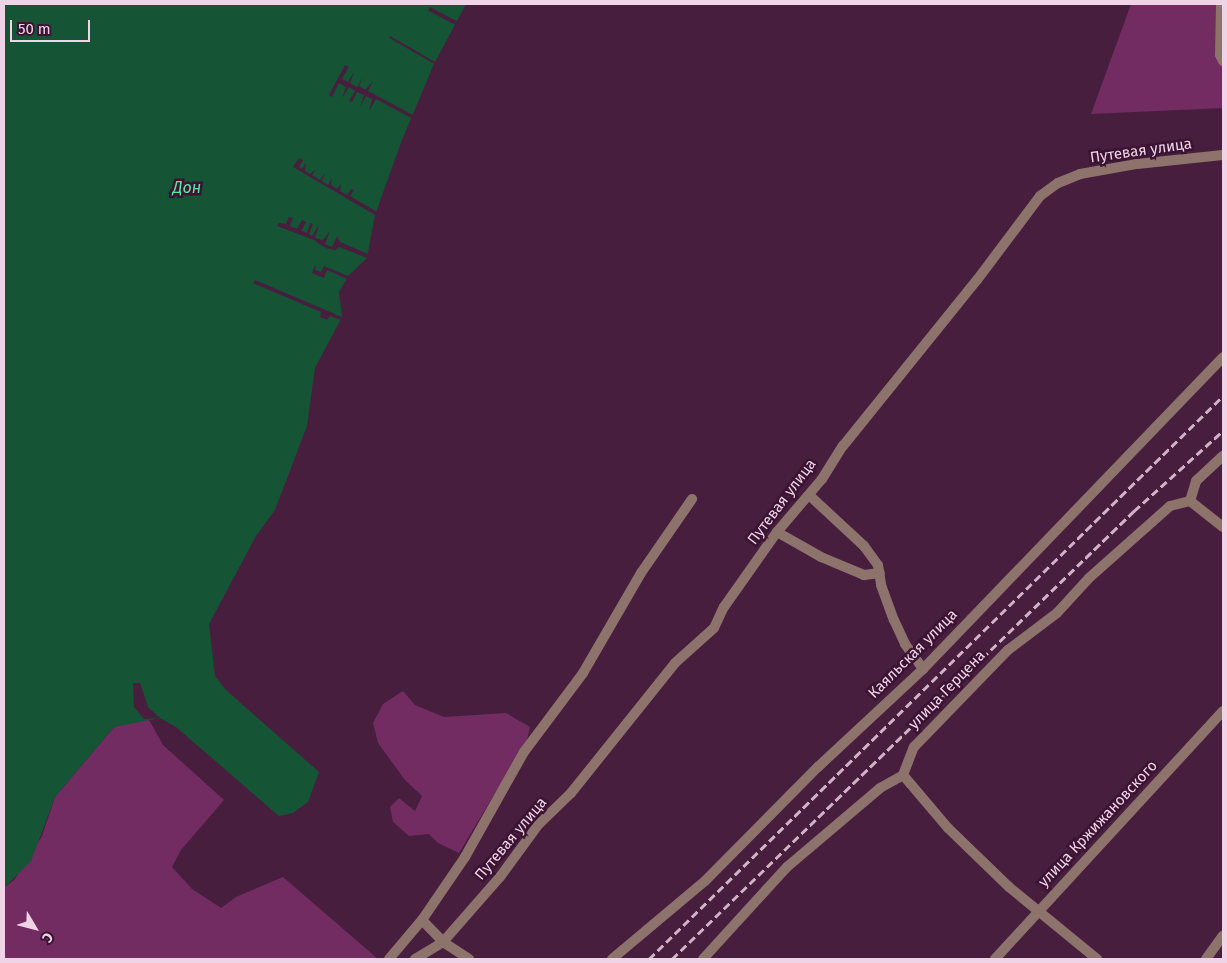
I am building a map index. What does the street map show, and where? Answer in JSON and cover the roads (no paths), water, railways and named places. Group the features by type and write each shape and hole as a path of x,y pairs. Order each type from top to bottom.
{"street":[{"path":"1221,4 1220,55 1223,61"},
{"name":"Путевая улица","path":"415,959 443,942 500,877 538,825 571,793 675,663 714,628 724,607 777,532 809,495 843,446 977,280 1040,196 1058,183 1080,174 1137,164 1223,155"},
{"name":"Каяльская улица","path":"612,959 705,881 818,767 923,668 1223,357"},
{"path":"1223,456 1196,481 1190,501 1223,527"},
{"path":"809,495 864,546 878,564 881,585 898,628 923,668"},
{"name":"Путевая улица","path":"389,959 422,920 465,857 524,752 583,673 641,573 692,500"},
{"name":"улица Герцена","path":"903,775 914,747 1008,650 1057,613 1089,578 1170,506 1190,501"},
{"path":"777,532 821,557 864,575 880,573"},
{"name":"улица Кржижановского","path":"995,959 1223,711"},
{"path":"703,959 730,926 787,867 880,788 903,775 948,828 1038,911 1097,959"},
{"path":"422,920 443,942 469,959"},
{"path":"1206,959 1223,936"}],"water":[{"name":"Дон","path":"4,4 466,4 434,64 402,140 375,215 367,258 348,276 339,292 342,317 315,368 307,426 275,510 256,536 209,624 215,676 226,690 319,772 308,802 293,813 279,816 176,727 160,718 114,727 55,797 31,861 4,888"}],"railway":[{"path":"649,959 1223,396"},
{"path":"672,959 1134,511 1223,431"}]}
